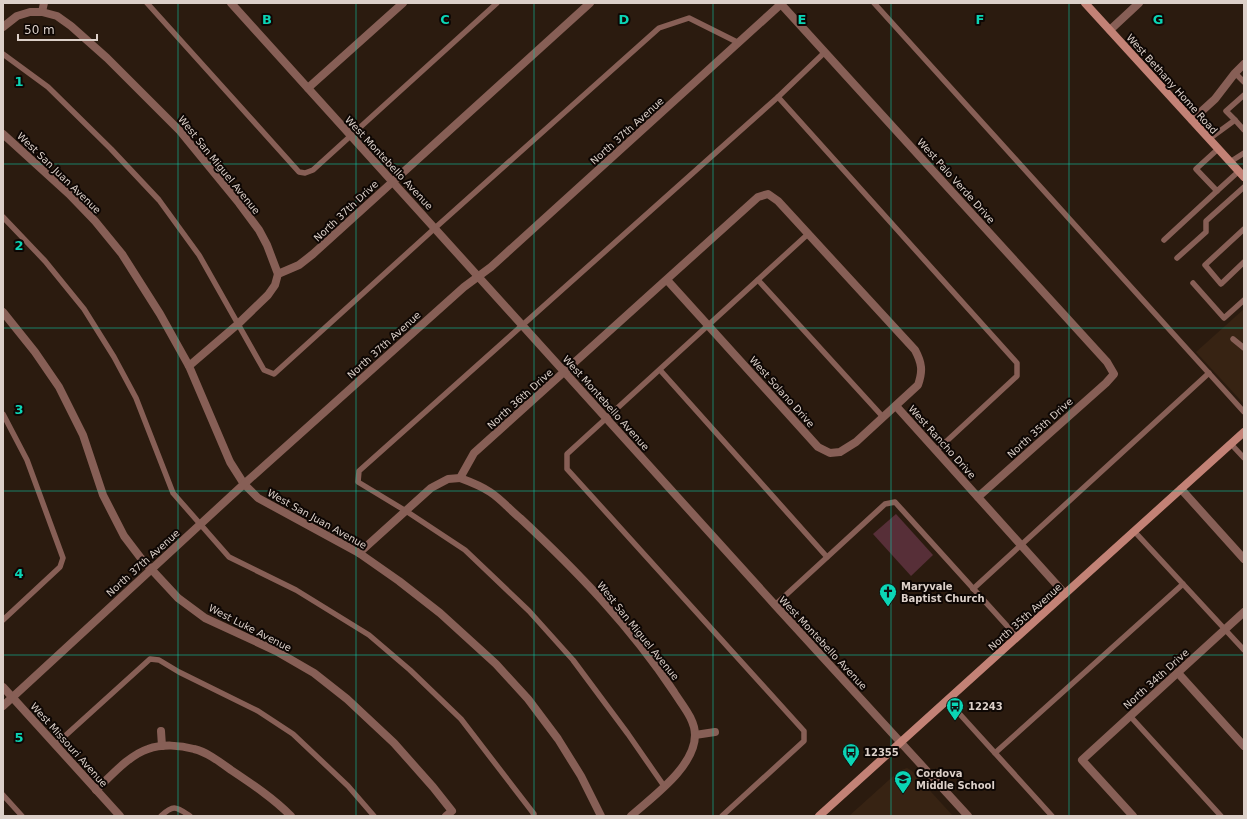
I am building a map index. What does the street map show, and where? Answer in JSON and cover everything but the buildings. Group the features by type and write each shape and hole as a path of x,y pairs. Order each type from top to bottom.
{"main road":[{"name":"West Bethany Home Road","path":"1085,3 1241,174"},
{"name":"North 35th Avenue","path":"819,816 1244,432"}],"street":[{"path":"3,27 17,16 30,12 42,12 44,3"},
{"name":"West Montebello Avenue","path":"231,3 350,136 479,276 774,605 968,816"},
{"path":"308,88 403,3"},
{"name":"North 37th Drive","path":"278,274 299,265 313,254 590,3"},
{"name":"North 37th Avenue","path":"3,706 244,484 464,286 497,262 739,43 781,3"},
{"name":"West Palo Verde Drive","path":"781,3 1107,362 1114,374"},
{"path":"1110,30 1139,3"},
{"name":"West San Miguel Avenue","path":"42,12 57,16 71,26 106,58 180,131 259,230 267,245 278,274"},
{"path":"1192,120 1216,99 1235,73 1244,64"},
{"name":"West San Juan Avenue","path":"3,134 69,194 94,220 122,254 160,314 189,366 230,462 244,484 258,498 358,553 399,581 440,613 496,664 528,700 558,739 581,776 601,816"},
{"name":"West Rancho Drive","path":"768,194 778,201 915,350 921,361 921,375 918,385 896,406 1065,594"},
{"name":"North 36th Drive","path":"460,478 474,453 758,197 768,194"},
{"path":"189,366 238,324 268,295 275,285 278,274"},
{"name":"West Solano Drive","path":"667,280 818,447 830,453 840,452 856,442 896,406"},
{"name":"West Luke Avenue","path":"3,312 35,352 59,387 83,435 103,495 124,536 151,569 178,598 204,618 276,651 314,673 347,699 394,743 432,786 449,813"},
{"name":"North 35th Drive","path":"978,497 1106,383 1114,374"},
{"path":"358,553 431,488 448,479 460,478"},
{"name":"West San Miguel Avenue","path":"460,478 477,484 491,492 564,560 604,602 663,675 688,713 693,724 695,735"},
{"path":"1181,489 1244,559"},
{"name":"North 34th Drive","path":"1133,816 1082,760 1244,612"},
{"path":"1178,673 1244,746"},
{"name":"West Missouri Avenue","path":"3,687 120,816"},
{"path":"161,731 162,746"},
{"path":"631,816 679,772 688,760 694,746 695,735 715,732"},
{"path":"96,790 135,756 149,748 162,746 183,747 195,749 205,754 261,790 282,806 291,816"}],"lane":[{"path":"147,3 299,172 305,173 313,170 497,3"},
{"path":"874,3 1244,412"},
{"path":"3,54 48,87 111,149 159,200 199,255 264,370 274,374 659,28 688,18 739,43"},
{"path":"664,786 628,734 573,660 529,611 465,550 406,511 358,482 358,471 778,97 825,52"},
{"path":"1235,73 1244,82"},
{"path":"1244,95 1226,112 1244,130"},
{"path":"778,97 1017,363 1017,376 936,451"},
{"path":"1209,139 1235,120"},
{"path":"1217,191 1196,168 1218,149"},
{"path":"1230,162 1244,153"},
{"path":"1164,240 1217,191 1241,174"},
{"path":"1177,258 1206,232 1206,220 1244,187"},
{"path":"3,217 46,261 84,309 114,357 136,398 173,493 200,525 229,557 296,590 329,609 369,635 410,670 461,719 534,814 533,816"},
{"path":"1244,229 1204,265 1221,284 1244,262"},
{"path":"722,816 804,741 804,731 567,469 567,454 709,326 808,234"},
{"path":"758,280 883,417"},
{"path":"1193,283 1224,318 1244,300"},
{"path":"1233,339 1243,348"},
{"path":"660,370 827,557"},
{"path":"973,589 1209,373"},
{"path":"3,414 27,460 63,558 60,568 3,620"},
{"path":"1231,444 1244,458"},
{"path":"774,605 884,504 895,502 1017,637"},
{"path":"1134,531 1244,650"},
{"path":"995,753 1183,584"},
{"path":"55,745 150,659 159,660 179,672 258,711 293,734 348,786 374,816"},
{"path":"947,700 1052,816"},
{"path":"1130,716 1221,816"},
{"path":"3,795 22,816"},
{"path":"161,816 169,808 178,808 190,816"}],"shaded area":[{"path":"1244,309 1244,404 1196,352"},
{"path":"896,514 933,555 911,576 873,534"},
{"name":"Cordova Middle School","path":"907,768 912,771 953,816 849,816 899,771"}],"place":[{"name":"Maryvale Baptist Church","path":"888,607"},
{"name":"12243","path":"955,721"},
{"name":"12355","path":"851,767"},
{"name":"Cordova Middle School","path":"903,794"}]}
